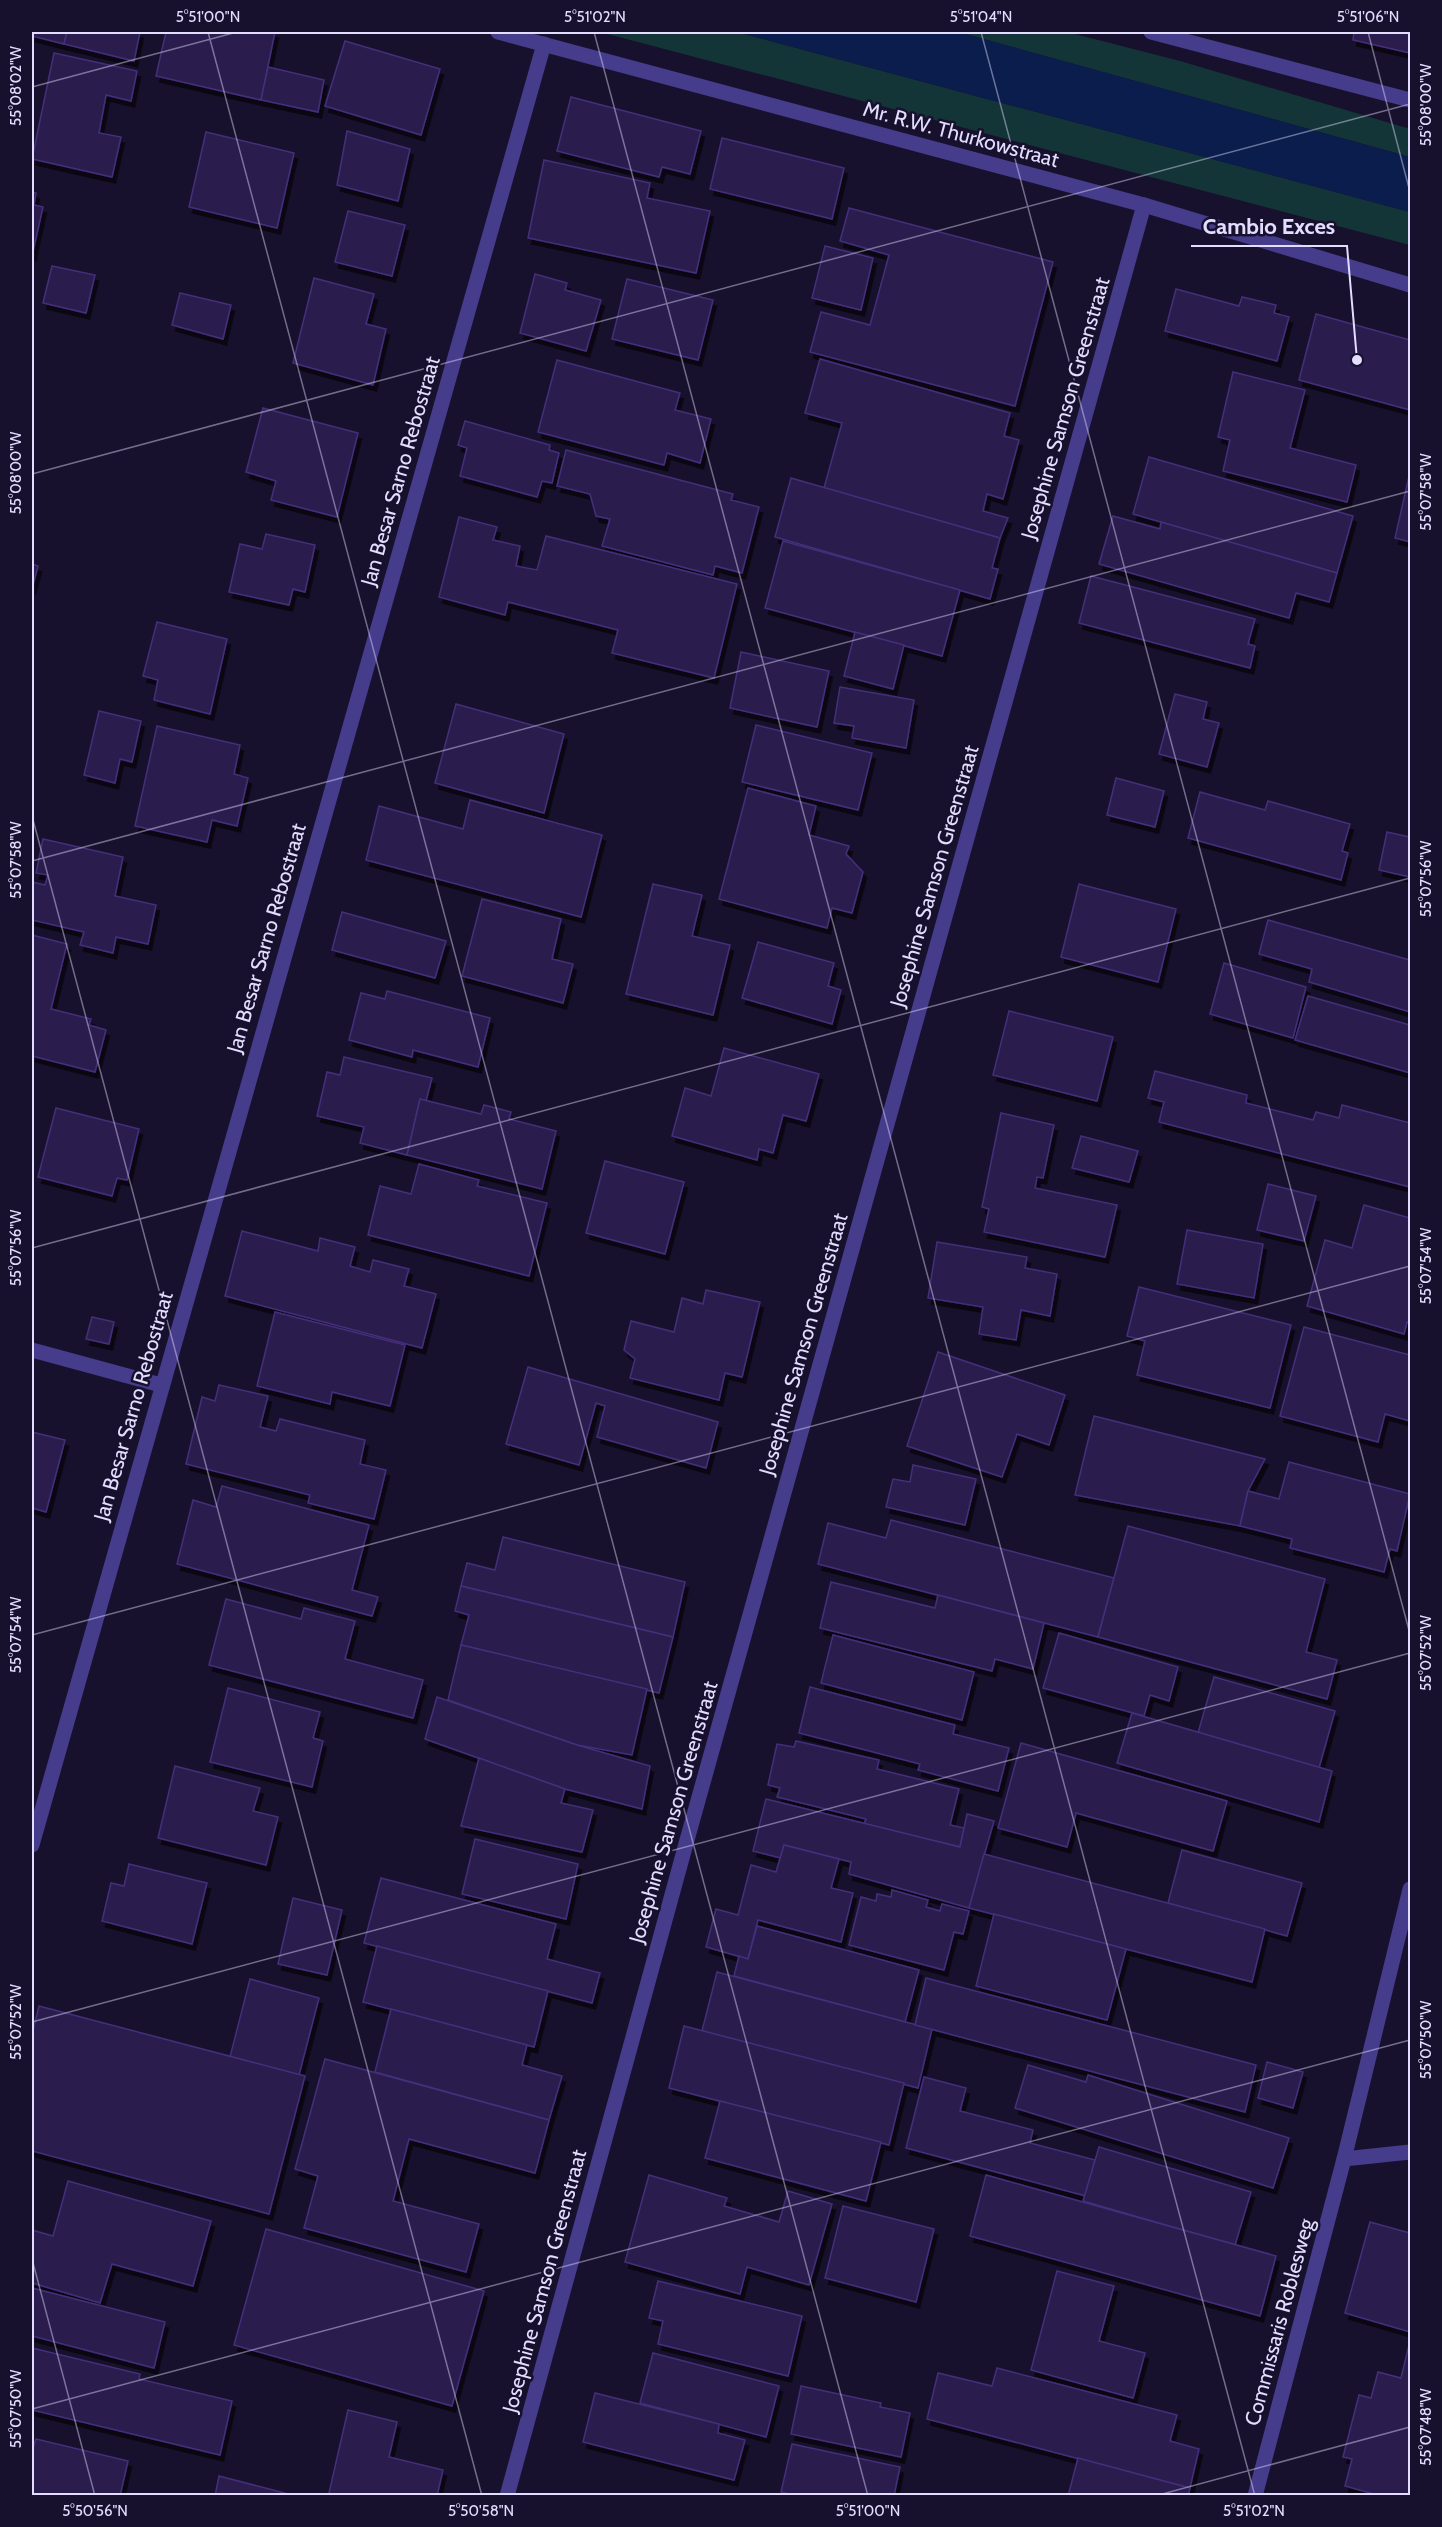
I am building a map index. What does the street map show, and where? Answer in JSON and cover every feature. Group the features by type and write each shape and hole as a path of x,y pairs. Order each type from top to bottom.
{"street":[{"name":"Mr. R.W. Thurkowstraat","path":"498,32 1144,205 1410,285"},
{"path":"1151,32 1410,100"},
{"name":"Jan Besar Sarno Rebostraat","path":"32,1845 544,44"},
{"name":"Josephine Samson Greenstraat","path":"507,2496 690,1828 1144,205"},
{"path":"32,1350 161,1385"},
{"name":"Commissaris Roblesweg","path":"1255,2496 1344,2159 1410,1889"},
{"path":"1344,2159 1410,2152"}],"green space":[{"path":"600,32 737,32 1410,212 1410,245"},
{"path":"958,32 1067,32 1180,61 1410,129 1410,157"}],"water":[{"path":"737,32 958,32 1410,157 1410,212"}],"building":[{"path":"32,32 67,32 64,44 32,36"},
{"path":"67,32 140,32 134,61 64,44"},
{"path":"166,32 275,32 261,100 156,76"},
{"path":"1354,32 1410,32 1410,53 1353,40"},
{"path":"345,41 440,69 421,135 325,106"},
{"path":"54,53 137,71 131,101 106,95 99,133 121,137 112,177 32,159"},
{"path":"268,67 324,80 318,112 261,100"},
{"path":"571,97 701,131 690,174 662,167 659,177 557,151"},
{"path":"347,131 410,149 398,201 337,185"},
{"path":"206,132 294,153 277,228 189,207"},
{"path":"722,138 844,168 832,219 710,189"},
{"path":"544,160 650,183 647,198 710,211 696,273 528,238"},
{"path":"32,192 36,193 34,205 43,207 32,256"},
{"path":"849,208 1053,262 1015,406 810,352 821,312 870,325 889,255 840,241"},
{"path":"348,211 405,225 392,276 335,262"},
{"path":"825,246 873,258 861,310 812,298"},
{"path":"52,266 95,275 86,313 43,303"},
{"path":"535,274 567,283 565,290 601,300 586,351 520,333"},
{"path":"314,278 374,294 366,324 386,329 373,385 293,363"},
{"path":"627,279 713,300 698,360 612,339"},
{"path":"1176,289 1239,306 1242,297 1276,305 1274,313 1289,317 1277,361 1165,331"},
{"path":"180,293 231,305 223,339 172,325"},
{"path":"1316,314 1410,340 1410,410 1299,380"},
{"path":"820,359 1010,413 1004,436 1019,440 1003,499 987,494 983,511 1008,518 1000,538 824,488 842,423 805,413"},
{"path":"557,360 680,393 675,410 711,419 700,463 667,453 664,465 538,432"},
{"path":"1233,372 1305,390 1290,448 1356,465 1347,502 1223,471 1230,440 1218,437"},
{"path":"263,408 358,433 337,517 271,500 276,481 246,472"},
{"path":"465,421 550,445 549,450 559,453 552,483 542,481 537,497 460,476 467,448 458,445"},
{"path":"566,450 733,494 731,500 759,507 742,573 715,566 713,575 602,546 610,519 596,516 590,494 557,486"},
{"path":"1149,457 1353,516 1337,573 1133,514"},
{"path":"1410,472 1410,542 1395,538"},
{"path":"791,478 1000,538 992,568 998,569 990,599 775,537"},
{"path":"1113,516 1160,529 1161,522 1337,573 1329,602 1296,593 1289,618 1099,564"},
{"path":"459,517 497,527 493,540 520,546 516,566 537,570 546,536 737,584 714,678 612,653 618,630 508,602 505,615 439,597"},
{"path":"266,534 315,545 305,592 293,589 289,605 229,592 240,544 262,549"},
{"path":"783,541 960,590 942,656 765,608"},
{"path":"32,564 38,566 32,589"},
{"path":"1091,576 1255,619 1248,644 1255,646 1250,668 1079,623"},
{"path":"157,622 227,639 210,714 154,700 158,680 143,676"},
{"path":"855,632 904,645 893,689 844,676"},
{"path":"741,652 829,671 817,727 730,708"},
{"path":"840,687 914,700 906,748 852,738 854,726 834,723"},
{"path":"1175,694 1207,702 1203,719 1219,723 1207,767 1159,754"},
{"path":"456,704 564,734 544,813 435,783"},
{"path":"99,711 141,721 132,762 120,759 115,783 84,775"},
{"path":"756,725 872,753 858,810 742,782"},
{"path":"157,726 240,745 234,774 248,778 237,826 212,820 207,842 135,826"},
{"path":"1116,778 1164,791 1155,827 1107,815"},
{"path":"748,788 816,806 809,835 849,846 846,854 863,872 852,913 832,908 827,928 719,899"},
{"path":"1200,792 1265,810 1268,801 1350,824 1342,851 1348,853 1341,880 1188,838"},
{"path":"470,800 602,835 581,917 366,860 379,806 463,829"},
{"path":"1387,832 1410,837 1410,877 1379,870"},
{"path":"43,839 123,857 115,896 156,905 148,944 116,937 113,953 80,945 84,932 32,920 32,882 45,885 48,875 36,873"},
{"path":"653,884 702,895 692,936 730,945 713,1015 626,994"},
{"path":"1079,884 1176,909 1158,982 1061,957"},
{"path":"482,899 561,919 552,959 573,964 563,1003 462,976"},
{"path":"342,912 446,941 435,978 332,950"},
{"path":"1268,920 1410,960 1410,1012 1309,982 1312,969 1259,954"},
{"path":"32,935 67,944 51,1009 91,1019 89,1025 106,1030 95,1072 32,1056"},
{"path":"758,942 834,963 828,986 841,990 832,1024 742,998"},
{"path":"1224,963 1306,987 1293,1038 1210,1014"},
{"path":"387,991 490,1018 478,1067 413,1050 412,1057 349,1040 361,993 385,999"},
{"path":"1308,996 1410,1025 1410,1073 1295,1040"},
{"path":"1009,1011 1113,1037 1097,1101 993,1075"},
{"path":"724,1048 819,1074 806,1121 783,1115 773,1153 759,1149 757,1160 672,1136 685,1088 711,1096"},
{"path":"344,1057 432,1078 426,1101 420,1099 407,1155 360,1143 364,1127 317,1116 327,1072 340,1075"},
{"path":"1155,1071 1247,1095 1246,1103 1313,1120 1316,1112 1339,1118 1342,1105 1410,1123 1410,1187 1159,1122 1164,1102 1148,1098"},
{"path":"420,1099 481,1114 484,1105 511,1112 509,1119 556,1131 542,1189 407,1155"},
{"path":"56,1108 139,1129 127,1180 117,1178 112,1196 38,1177"},
{"path":"1001,1113 1054,1125 1043,1178 1037,1177 1035,1188 1117,1205 1105,1257 984,1232 989,1209 982,1207"},
{"path":"1081,1136 1138,1151 1129,1182 1072,1168"},
{"path":"605,1161 684,1182 665,1254 586,1233"},
{"path":"419,1164 479,1180 477,1186 547,1203 529,1276 368,1235 380,1186 411,1194"},
{"path":"1268,1184 1316,1196 1304,1241 1257,1230"},
{"path":"1364,1205 1410,1218 1410,1323 1407,1322 1404,1334 1307,1306 1325,1240 1352,1248"},
{"path":"1187,1230 1263,1244 1254,1298 1177,1284"},
{"path":"242,1231 318,1251 320,1238 355,1247 350,1266 370,1272 373,1260 409,1269 404,1286 436,1294 422,1348 225,1296"},
{"path":"937,1242 1027,1257 1025,1268 1057,1274 1050,1316 1021,1310 1016,1340 979,1334 983,1307 928,1298"},
{"path":"1139,1287 1291,1325 1270,1408 1137,1375 1145,1341 1127,1336"},
{"path":"706,1290 760,1302 742,1377 725,1373 719,1400 630,1378 635,1359 624,1350 631,1321 674,1332 682,1298 703,1304"},
{"path":"275,1312 405,1345 390,1406 332,1392 330,1404 257,1386"},
{"path":"92,1317 114,1322 109,1344 86,1339"},
{"path":"1304,1327 1410,1355 1410,1421 1385,1414 1378,1442 1280,1416"},
{"path":"938,1352 1065,1395 1049,1445 1017,1434 1002,1477 907,1446"},
{"path":"528,1367 718,1422 706,1468 597,1437 605,1406 596,1403 579,1465 506,1444"},
{"path":"219,1385 268,1396 260,1427 276,1431 280,1419 365,1440 360,1464 386,1470 374,1519 308,1503 310,1495 186,1464 202,1397 215,1401"},
{"path":"1094,1416 1265,1459 1248,1491 1240,1526 1075,1495"},
{"path":"32,1432 65,1440 46,1512 32,1508"},
{"path":"1289,1462 1410,1494 1397,1551 1390,1549 1384,1572 1290,1548 1292,1539 1240,1526 1248,1491 1279,1499"},
{"path":"913,1465 976,1479 965,1525 886,1507 893,1479 910,1482"},
{"path":"222,1486 369,1525 352,1590 378,1597 372,1616 177,1564 193,1500 216,1507"},
{"path":"891,1520 1114,1578 1098,1637 818,1564 828,1523 886,1538"},
{"path":"1128,1526 1325,1579 1306,1652 1337,1660 1327,1699 1098,1637"},
{"path":"503,1537 685,1582 673,1637 461,1586 467,1563 495,1570"},
{"path":"831,1582 935,1608 938,1595 1044,1623 1033,1669 995,1659 992,1671 820,1628"},
{"path":"461,1586 673,1637 659,1693 461,1645 469,1615 455,1611"},
{"path":"226,1599 301,1619 304,1608 355,1621 345,1659 423,1680 413,1718 209,1665"},
{"path":"1059,1633 1178,1667 1169,1701 1150,1695 1144,1716 1043,1688"},
{"path":"833,1635 974,1672 962,1720 821,1683"},
{"path":"461,1645 647,1689 632,1755 577,1745 448,1700"},
{"path":"1214,1677 1335,1711 1319,1768 1198,1733"},
{"path":"810,1687 955,1725 953,1734 1009,1748 998,1791 918,1770 920,1764 799,1733"},
{"path":"228,1688 320,1712 313,1738 323,1741 312,1787 210,1762"},
{"path":"437,1697 577,1745 650,1766 642,1809 565,1789 425,1739"},
{"path":"1132,1713 1332,1771 1319,1822 1117,1763"},
{"path":"796,1741 879,1760 877,1769 959,1789 950,1825 964,1828 960,1847 864,1824 866,1819 777,1797 780,1788 768,1785 777,1744 794,1747"},
{"path":"1021,1743 1227,1801 1213,1851 1076,1813 1067,1847 998,1828"},
{"path":"479,1758 565,1789 561,1803 593,1810 582,1852 461,1826"},
{"path":"175,1766 260,1788 253,1811 278,1817 266,1865 158,1838"},
{"path":"766,1799 960,1847 967,1814 994,1821 969,1908 849,1874 851,1862 784,1845 781,1858 753,1851"},
{"path":"475,1839 578,1864 566,1919 462,1894"},
{"path":"784,1845 839,1859 831,1888 853,1893 841,1942 758,1920 748,1959 706,1947 716,1909 738,1915 751,1865 776,1872"},
{"path":"1182,1850 1302,1883 1287,1936 1168,1903"},
{"path":"984,1854 1265,1929 1252,1982 969,1908"},
{"path":"129,1864 207,1883 192,1944 102,1921 111,1883 124,1886"},
{"path":"381,1878 556,1924 547,1959 600,1973 592,2003 364,1943"},
{"path":"892,1890 928,1900 926,1907 940,1911 942,1904 969,1911 963,1934 954,1932 944,1970 849,1945 861,1897 876,1901 877,1894 891,1897"},
{"path":"293,1898 342,1910 327,1975 278,1964"},
{"path":"994,1914 1126,1949 1107,2020 976,1986"},
{"path":"757,1926 919,1970 905,2022 734,1976 739,1956 748,1959"},
{"path":"377,1946 548,1991 534,2047 363,2002"},
{"path":"717,1972 932,2029 918,2088 702,2031"},
{"path":"926,1978 1256,2065 1245,2112 915,2025"},
{"path":"250,1979 319,1998 299,2075 230,2057"},
{"path":"39,2006 305,2076 269,2214 32,2151 32,2035"},
{"path":"391,2009 527,2045 522,2065 562,2076 549,2120 375,2072"},
{"path":"684,2026 904,2083 889,2145 669,2088"},
{"path":"325,2059 549,2120 535,2173 409,2139 393,2201 479,2224 466,2272 304,2228 318,2176 295,2169"},
{"path":"1267,2062 1303,2072 1293,2108 1258,2098"},
{"path":"1028,2065 1086,2082 1088,2075 1289,2138 1273,2188 1015,2108"},
{"path":"924,2077 966,2088 960,2111 1033,2130 1030,2143 1095,2160 1086,2196 906,2148"},
{"path":"720,2101 881,2142 866,2201 705,2158"},
{"path":"1099,2147 1251,2192 1235,2245 1083,2201"},
{"path":"649,2175 727,2198 724,2206 779,2222 788,2191 832,2204 809,2285 747,2267 740,2294 625,2262"},
{"path":"986,2175 1276,2256 1260,2316 970,2236"},
{"path":"68,2181 211,2221 193,2286 112,2264 100,2303 32,2283 32,2230 53,2236"},
{"path":"843,2206 934,2229 916,2302 825,2278"},
{"path":"1370,2222 1410,2233 1410,2332 1345,2313"},
{"path":"266,2229 484,2291 452,2406 234,2345"},
{"path":"1057,2271 1114,2286 1099,2341 1145,2353 1133,2398 1031,2370"},
{"path":"658,2281 802,2316 788,2376 658,2344 663,2321 649,2318"},
{"path":"32,2288 165,2322 154,2368 32,2336"},
{"path":"1409,2345 1410,2496 1381,2496 1345,2486 1352,2459 1343,2457 1359,2395 1371,2398 1378,2372 1401,2378"},
{"path":"32,2348 140,2374 139,2379 232,2401 220,2455 32,2410"},
{"path":"653,2353 779,2386 766,2437 640,2403"},
{"path":"997,2368 1177,2415 1170,2441 1199,2449 1190,2488 927,2419 938,2373 992,2386"},
{"path":"801,2386 881,2403 880,2407 910,2413 901,2457 791,2434"},
{"path":"595,2393 719,2424 718,2433 745,2440 734,2480 583,2442"},
{"path":"348,2410 397,2422 389,2457 443,2470 437,2496 339,2496 329,2493"},
{"path":"36,2439 128,2461 120,2496 32,2496 32,2451"},
{"path":"792,2444 900,2467 894,2496 798,2496 781,2492"},
{"path":"1078,2458 1190,2488 1188,2496 1068,2496"},
{"path":"219,2476 296,2496 215,2496"}],"place":[{"name":"Cambio Exces","path":"1357,360"}]}
